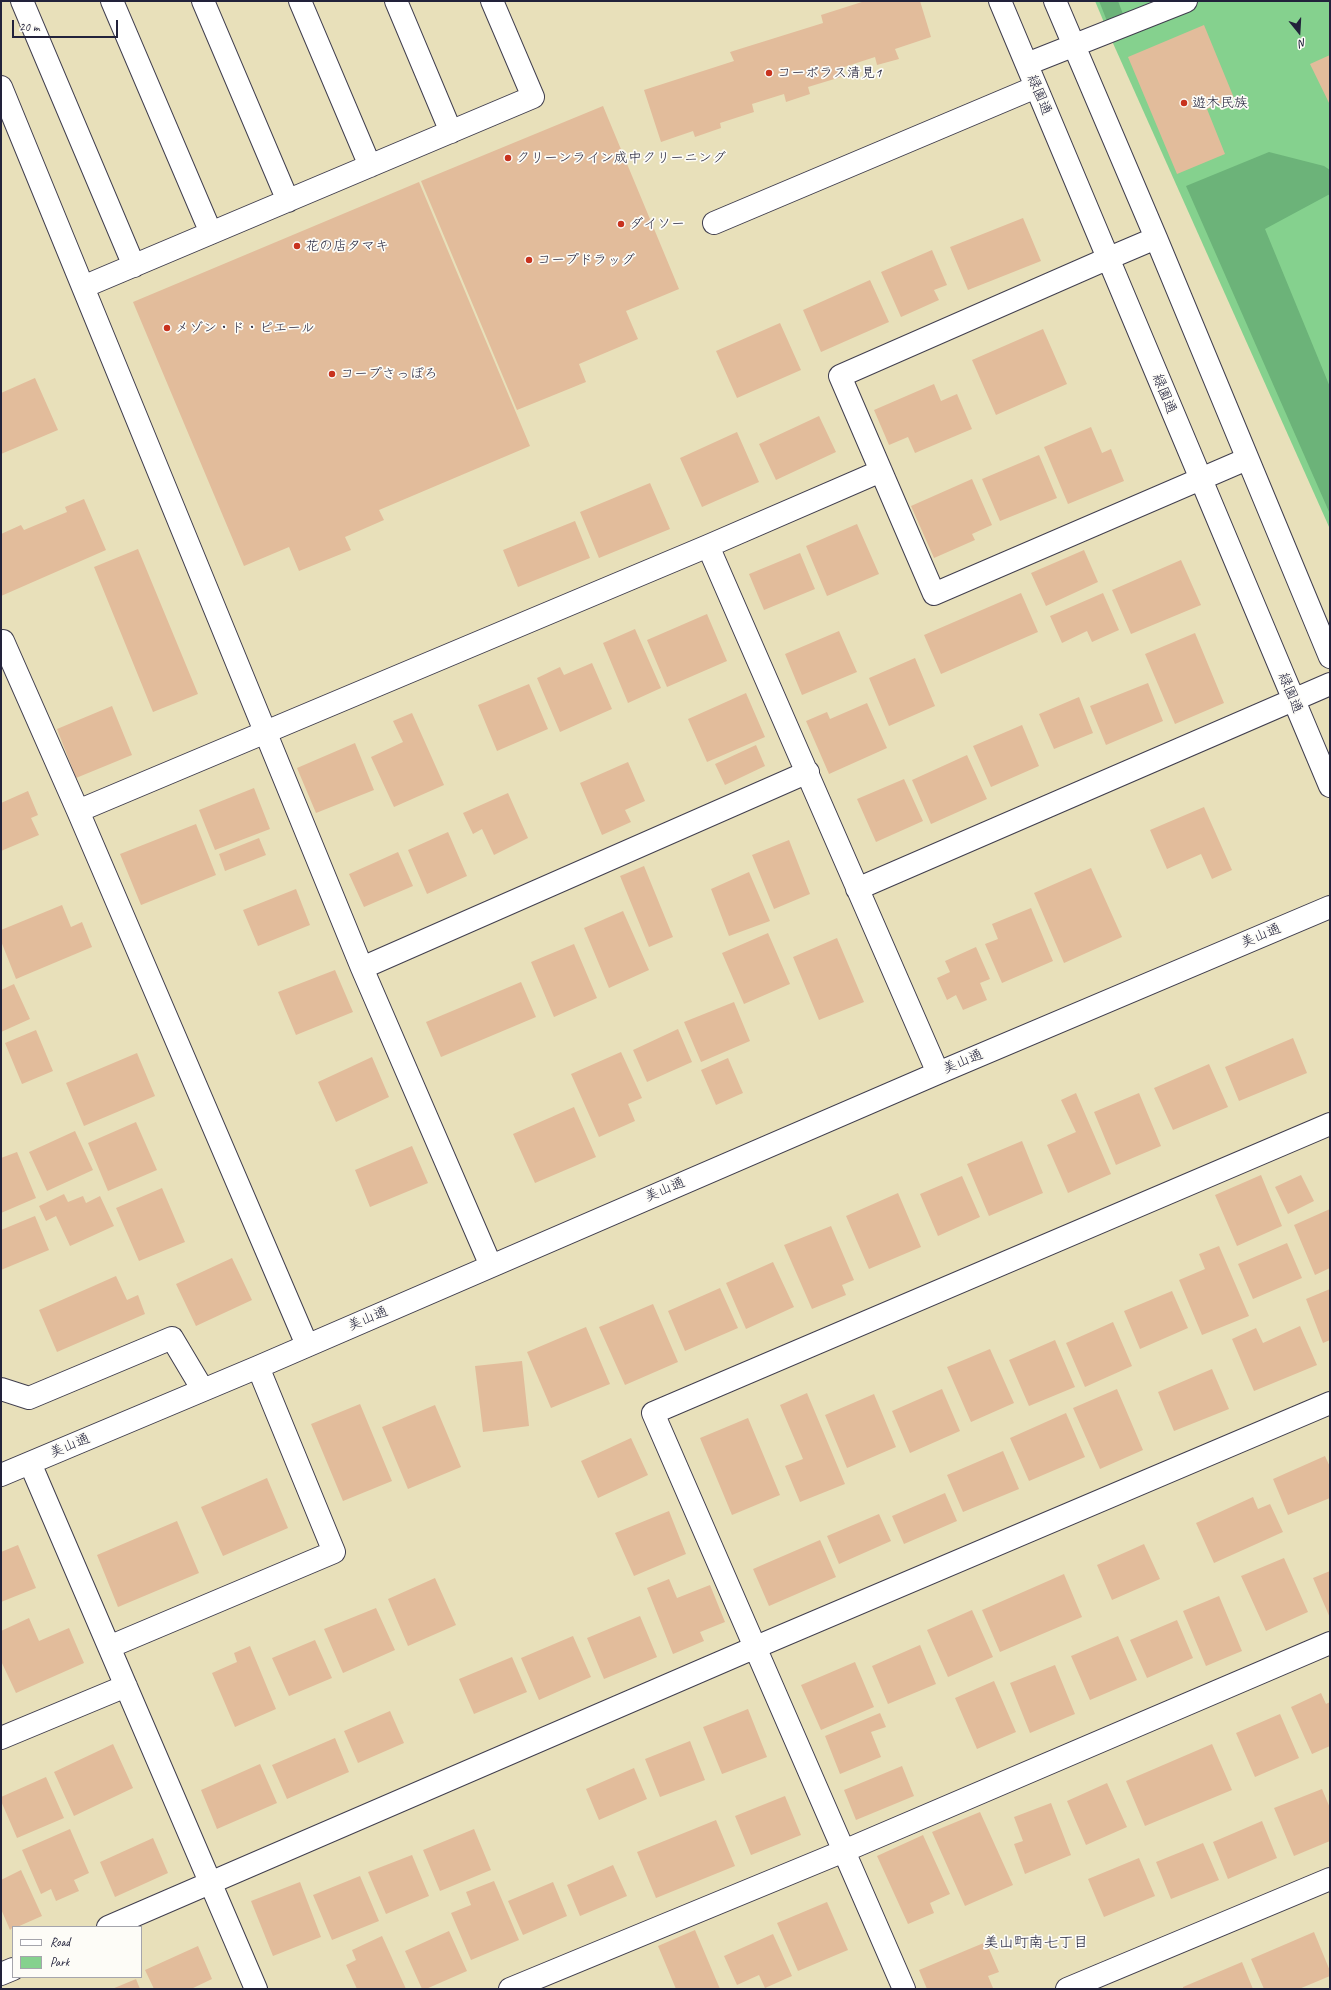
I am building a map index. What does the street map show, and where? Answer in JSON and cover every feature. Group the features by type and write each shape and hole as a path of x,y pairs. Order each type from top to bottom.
{"street":[{"path":"22,1 134,266"},
{"path":"112,1 211,233"},
{"path":"203,1 288,201"},
{"path":"300,1 370,166"},
{"path":"396,1 451,132"},
{"path":"83,287 533,97 492,1"},
{"name":"緑園通","path":"1000,1 1109,258 1199,478 1330,786"},
{"path":"1055,1 1156,238 1246,459 1330,657"},
{"path":"1027,64 1074,46 1146,8 1186,1"},
{"path":"1,87 362,968 491,1266"},
{"path":"714,223 1036,87"},
{"path":"1156,238 840,376 934,594 1199,478 1246,459"},
{"path":"78,811 708,546 881,471"},
{"path":"708,546 808,772 856,889 938,1073"},
{"path":"3,641 78,811 307,1345"},
{"path":"856,889 1330,684"},
{"path":"362,968 808,772"},
{"name":"美山通","path":"1,1475 258,1367 938,1073 1330,907"},
{"path":"904,1989 653,1412 1330,1124"},
{"path":"1,1389 29,1398 172,1338 203,1390"},
{"path":"109,1647 334,1552 258,1367"},
{"path":"110,1926 756,1646 1330,1403"},
{"path":"30,1463 256,1989"},
{"path":"510,1989 844,1851 1330,1643"},
{"path":"1,1738 126,1686"},
{"path":"1067,1989 1328,1886"},
{"path":"1,1974 12,1969"}],"green space":[{"path":"1095,1 1330,1 1330,529 1108,32"},
{"path":"1099,1 1118,1 1123,14 1107,21"},
{"path":"1269,152 1324,166 1330,170 1330,194 1265,229 1330,387 1330,514 1186,186"}],"building":[{"name":"コーポラス清見1","path":"865,1 920,1 931,37 895,49 899,59 877,65 875,57 838,69 841,77 808,87 810,94 786,102 784,94 752,104 754,112 720,123 721,128 695,137 693,131 661,142 644,90 734,61 730,52 823,23 821,15"},
{"name":"遊木民族","path":"1204,25 1234,98 1207,109 1225,154 1177,174 1128,57"},
{"path":"1330,55 1330,105 1310,64"},
{"path":"603,106 679,289 626,311 638,339 579,364 586,382 517,410 421,181"},
{"name":"コープさっぽろ","path":"419,182 530,446 379,510 384,520 345,537 351,550 299,571 289,547 244,566 133,302"},
{"path":"1023,218 1041,261 968,290 950,247"},
{"path":"932,250 947,285 934,290 939,300 901,317 881,272"},
{"path":"870,280 889,322 821,352 803,310"},
{"path":"780,323 801,370 737,398 716,351"},
{"path":"1043,329 1067,384 996,415 972,360"},
{"path":"35,378 58,430 1,454 1,393"},
{"path":"934,384 941,401 957,394 972,429 915,453 908,437 889,445 874,410"},
{"path":"819,416 836,452 776,480 759,444"},
{"path":"1091,427 1102,453 1111,449 1124,481 1068,504 1044,447"},
{"path":"737,432 759,482 702,507 680,458"},
{"path":"1039,455 1057,498 1000,521 982,479"},
{"path":"972,479 992,525 972,534 975,540 934,558 911,506"},
{"path":"650,483 670,529 599,558 580,512"},
{"path":"84,499 106,550 1,596 1,534 21,525 24,530 67,512 65,507"},
{"path":"575,521 590,558 518,587 503,550"},
{"path":"857,524 879,574 827,596 806,546"},
{"path":"138,549 198,694 153,712 94,567"},
{"path":"1084,550 1098,582 1046,606 1031,573"},
{"path":"800,553 815,589 764,610 749,574"},
{"path":"1181,560 1201,605 1131,634 1112,590"},
{"path":"1021,593 1038,632 941,674 924,635"},
{"path":"1103,593 1119,630 1092,642 1087,631 1062,643 1050,616"},
{"path":"707,614 727,661 667,687 647,640"},
{"path":"635,629 661,688 628,703 603,643"},
{"path":"839,631 857,672 802,695 785,654"},
{"path":"1195,633 1224,703 1175,724 1145,654"},
{"path":"915,658 935,706 889,726 869,678"},
{"path":"592,663 612,709 560,732 537,678 560,667 564,675"},
{"path":"1148,683 1163,721 1106,745 1090,706"},
{"path":"529,684 548,729 497,751 478,705"},
{"path":"746,693 765,737 707,762 688,719"},
{"path":"1079,697 1093,733 1054,749 1039,714"},
{"path":"867,703 887,748 829,774 806,721 827,712 830,719"},
{"path":"112,706 132,755 76,778 57,729"},
{"path":"412,713 444,785 394,807 371,757 403,742 393,721"},
{"path":"1022,725 1039,766 991,787 973,746"},
{"path":"355,743 374,790 316,813 297,768"},
{"path":"756,745 765,766 725,785 715,764"},
{"path":"967,755 987,799 931,824 912,780"},
{"path":"628,762 645,801 625,810 631,822 602,835 580,783"},
{"path":"904,779 923,821 876,842 857,799"},
{"path":"254,788 270,829 215,850 199,810"},
{"path":"28,791 38,815 31,818 39,835 1,851 1,803"},
{"path":"508,793 528,838 494,855 482,829 473,834 463,813"},
{"path":"1204,807 1232,870 1212,879 1201,854 1167,869 1150,830"},
{"path":"196,824 216,875 141,905 120,854"},
{"path":"448,832 467,876 427,894 408,850"},
{"path":"259,838 266,855 225,871 219,854"},
{"path":"789,840 810,894 774,909 752,855"},
{"path":"398,852 413,886 364,907 349,874"},
{"path":"644,866 673,937 649,947 620,876"},
{"path":"1091,868 1122,937 1064,963 1034,893"},
{"path":"749,872 770,921 729,936 711,889"},
{"path":"296,889 310,925 258,946 243,910"},
{"path":"62,905 71,927 82,922 92,947 16,979 1,941 1,930"},
{"path":"1031,908 1053,961 1002,983 985,944 998,939 992,924"},
{"path":"623,911 649,970 609,988 584,928"},
{"path":"768,933 790,984 744,1004 722,953"},
{"path":"837,938 864,1002 819,1020 793,957"},
{"path":"574,944 597,998 554,1017 531,962"},
{"path":"976,947 990,979 980,983 987,1000 963,1010 956,995 947,1000 937,978 950,972 945,961"},
{"path":"335,970 353,1012 296,1035 278,992"},
{"path":"521,982 536,1017 441,1057 426,1022"},
{"path":"14,984 30,1019 1,1032 1,990"},
{"path":"734,1002 750,1041 701,1062 684,1022"},
{"path":"678,1029 692,1062 647,1082 633,1050"},
{"path":"36,1030 53,1071 22,1084 5,1043"},
{"path":"1293,1038 1307,1073 1239,1101 1225,1067"},
{"path":"621,1052 642,1098 628,1104 635,1121 599,1137 571,1074"},
{"path":"137,1053 155,1096 84,1126 66,1083"},
{"path":"372,1057 389,1097 336,1122 318,1082"},
{"path":"728,1058 743,1093 716,1105 701,1070"},
{"path":"1209,1064 1228,1107 1173,1130 1154,1088"},
{"path":"1076,1093 1111,1174 1068,1193 1047,1145 1076,1132 1061,1100"},
{"path":"1139,1093 1161,1146 1116,1165 1094,1112"},
{"path":"574,1107 596,1157 535,1183 513,1134"},
{"path":"136,1122 157,1170 108,1191 88,1143"},
{"path":"75,1131 93,1170 47,1191 29,1152"},
{"path":"1022,1141 1043,1193 989,1216 967,1164"},
{"path":"412,1146 428,1183 370,1207 355,1170"},
{"path":"17,1152 36,1198 1,1213 1,1158"},
{"path":"1261,1175 1282,1226 1237,1246 1215,1195"},
{"path":"1301,1175 1314,1201 1288,1214 1275,1187"},
{"path":"962,1176 980,1217 938,1236 920,1194"},
{"path":"162,1188 185,1242 139,1261 116,1208"},
{"path":"898,1193 921,1247 869,1269 846,1216"},
{"path":"64,1194 68,1202 83,1196 86,1203 100,1196 114,1226 70,1246 56,1216 46,1221 39,1206"},
{"path":"1330,1209 1330,1268 1315,1275 1294,1225"},
{"path":"35,1216 49,1250 1,1270 1,1230"},
{"path":"831,1226 854,1280 842,1285 846,1295 812,1309 784,1245"},
{"path":"1287,1243 1302,1278 1253,1299 1238,1264"},
{"path":"1219,1246 1249,1316 1202,1335 1179,1280 1205,1269 1199,1254"},
{"path":"232,1258 252,1300 196,1326 176,1284"},
{"path":"773,1262 794,1307 746,1329 726,1283"},
{"path":"116,1276 127,1300 138,1295 145,1314 57,1352 39,1310"},
{"path":"720,1288 738,1328 685,1351 668,1311"},
{"path":"1330,1289 1330,1340 1323,1343 1306,1299"},
{"path":"1172,1291 1188,1328 1140,1349 1124,1311"},
{"path":"653,1304 678,1362 625,1385 599,1327"},
{"path":"1113,1322 1132,1366 1085,1387 1066,1343"},
{"path":"1300,1326 1317,1365 1254,1391 1232,1339 1256,1328 1263,1343"},
{"path":"586,1327 610,1384 551,1408 527,1352"},
{"path":"1055,1340 1075,1387 1029,1406 1009,1360"},
{"path":"990,1349 1014,1403 971,1422 947,1367"},
{"path":"522,1361 529,1426 483,1432 475,1366"},
{"path":"1212,1369 1229,1409 1174,1431 1158,1392"},
{"path":"942,1389 960,1431 910,1453 892,1411"},
{"path":"1117,1389 1143,1450 1100,1469 1073,1408"},
{"path":"807,1393 845,1484 800,1502 785,1466 803,1459 780,1405"},
{"path":"874,1394 896,1447 847,1468 825,1415"},
{"path":"360,1404 392,1481 343,1501 311,1424"},
{"path":"435,1405 461,1467 408,1489 382,1427"},
{"path":"1066,1413 1085,1457 1029,1481 1010,1438"},
{"path":"748,1418 780,1495 732,1515 700,1438"},
{"path":"631,1438 648,1475 598,1498 581,1461"},
{"path":"1003,1451 1019,1489 963,1512 947,1475"},
{"path":"1325,1456 1330,1467 1330,1498 1288,1515 1273,1479"},
{"path":"267,1478 288,1528 223,1556 201,1507"},
{"path":"945,1493 957,1521 904,1544 892,1516"},
{"path":"1253,1497 1258,1509 1270,1504 1283,1532 1214,1563 1196,1523"},
{"path":"669,1511 686,1554 634,1576 615,1533"},
{"path":"879,1514 891,1541 839,1564 827,1536"},
{"path":"177,1521 199,1573 118,1607 97,1555"},
{"path":"820,1540 836,1577 769,1606 753,1569"},
{"path":"1144,1544 1160,1579 1112,1600 1097,1565"},
{"path":"18,1545 36,1588 1,1602 1,1552"},
{"path":"1284,1558 1308,1612 1266,1631 1241,1576"},
{"path":"1330,1571 1330,1618 1313,1578"},
{"path":"1064,1574 1082,1617 1000,1652 982,1610"},
{"path":"435,1578 456,1625 408,1646 388,1599"},
{"path":"669,1579 677,1598 710,1585 725,1622 700,1632 704,1641 673,1654 647,1588"},
{"path":"1219,1596 1242,1651 1206,1666 1183,1611"},
{"path":"376,1608 395,1650 343,1673 324,1629"},
{"path":"972,1610 993,1657 948,1677 927,1630"},
{"path":"640,1616 657,1657 604,1679 587,1638"},
{"path":"29,1618 39,1641 69,1628 84,1663 16,1693 1,1661 1,1631"},
{"path":"1177,1620 1193,1658 1147,1678 1130,1640"},
{"path":"573,1636 591,1677 539,1700 521,1658"},
{"path":"1118,1636 1137,1680 1090,1700 1071,1656"},
{"path":"315,1640 332,1678 289,1696 272,1658"},
{"path":"920,1645 936,1684 888,1704 872,1666"},
{"path":"250,1646 276,1709 235,1727 212,1673 237,1662 234,1653"},
{"path":"512,1657 527,1692 474,1714 459,1679"},
{"path":"855,1662 874,1707 821,1730 801,1685"},
{"path":"1055,1665 1075,1714 1030,1733 1010,1683"},
{"path":"994,1681 1016,1732 977,1749 955,1698"},
{"path":"1321,1693 1326,1704 1330,1702 1330,1746 1312,1754 1291,1707"},
{"path":"748,1709 767,1757 722,1774 703,1727"},
{"path":"390,1711 404,1743 358,1763 344,1731"},
{"path":"880,1713 886,1727 871,1732 881,1757 840,1774 825,1736"},
{"path":"1280,1714 1299,1758 1255,1777 1236,1733"},
{"path":"335,1738 349,1772 287,1799 272,1765"},
{"path":"690,1741 705,1780 660,1797 645,1759"},
{"path":"113,1744 133,1788 74,1816 54,1772"},
{"path":"1212,1744 1232,1790 1145,1826 1126,1781"},
{"path":"260,1764 277,1803 217,1829 201,1790"},
{"path":"902,1766 914,1796 856,1820 844,1790"},
{"path":"634,1768 647,1799 599,1820 586,1789"},
{"path":"46,1777 64,1818 17,1838 1,1801 1,1797"},
{"path":"1107,1783 1127,1827 1086,1845 1067,1801"},
{"path":"1322,1789 1330,1808 1330,1841 1294,1856 1274,1808"},
{"path":"785,1796 801,1835 751,1855 735,1816"},
{"path":"1051,1803 1071,1855 1025,1874 1014,1844 1023,1841 1014,1817"},
{"path":"980,1812 1013,1885 965,1906 932,1832"},
{"path":"716,1820 735,1866 656,1898 637,1852"},
{"path":"1262,1821 1277,1858 1228,1879 1213,1842"},
{"path":"70,1829 89,1873 74,1880 79,1891 56,1901 51,1889 41,1894 22,1850"},
{"path":"474,1829 491,1870 440,1891 423,1850"},
{"path":"923,1835 950,1894 930,1903 934,1913 908,1924 877,1856"},
{"path":"153,1838 168,1873 115,1897 100,1862"},
{"path":"1203,1843 1219,1880 1171,1899 1156,1862"},
{"path":"412,1855 429,1896 386,1914 368,1872"},
{"path":"1139,1858 1155,1896 1104,1917 1088,1879"},
{"path":"613,1865 627,1896 580,1916 567,1885"},
{"path":"21,1870 42,1916 19,1926 12,1926 10,1930 1,1909 1,1880"},
{"path":"360,1876 379,1921 332,1940 313,1895"},
{"path":"494,1881 519,1940 471,1960 451,1913 471,1905 466,1892"},
{"path":"300,1882 321,1937 273,1956 251,1901"},
{"path":"553,1882 567,1916 523,1935 508,1901"},
{"path":"827,1902 848,1950 798,1971 777,1923"},
{"path":"695,1930 720,1989 676,1989 658,1946"},
{"path":"449,1931 467,1971 426,1989 422,1989 405,1951"},
{"path":"1314,1932 1330,1971 1330,1976 1299,1989 1264,1989 1251,1959"},
{"path":"773,1934 792,1976 765,1988 759,1975 737,1985 724,1956"},
{"path":"382,1936 406,1989 357,1989 346,1965 356,1960 352,1950"},
{"path":"986,1942 999,1972 988,1976 993,1988 927,1989 919,1970"},
{"path":"198,1946 212,1979 191,1989 154,1989 145,1970"},
{"path":"1242,1962 1253,1989 1183,1989 1183,1987"},
{"path":"136,1979 140,1989 112,1989"}],"place":[{"name":"コーポラス清見1","path":"769,73"},
{"name":"遊木民族","path":"1184,103"},
{"name":"クリーンライン成中クリーニング","path":"508,158"},
{"name":"ダイソー","path":"621,224"},
{"name":"花の店タマキ","path":"297,246"},
{"name":"コープドラッグ","path":"529,260"},
{"name":"メゾン・ド・ピエール","path":"167,328"},
{"name":"コープさっぽろ","path":"332,374"}],"district":[{"name":"美山町南七丁目","path":"1036,1943"}]}
